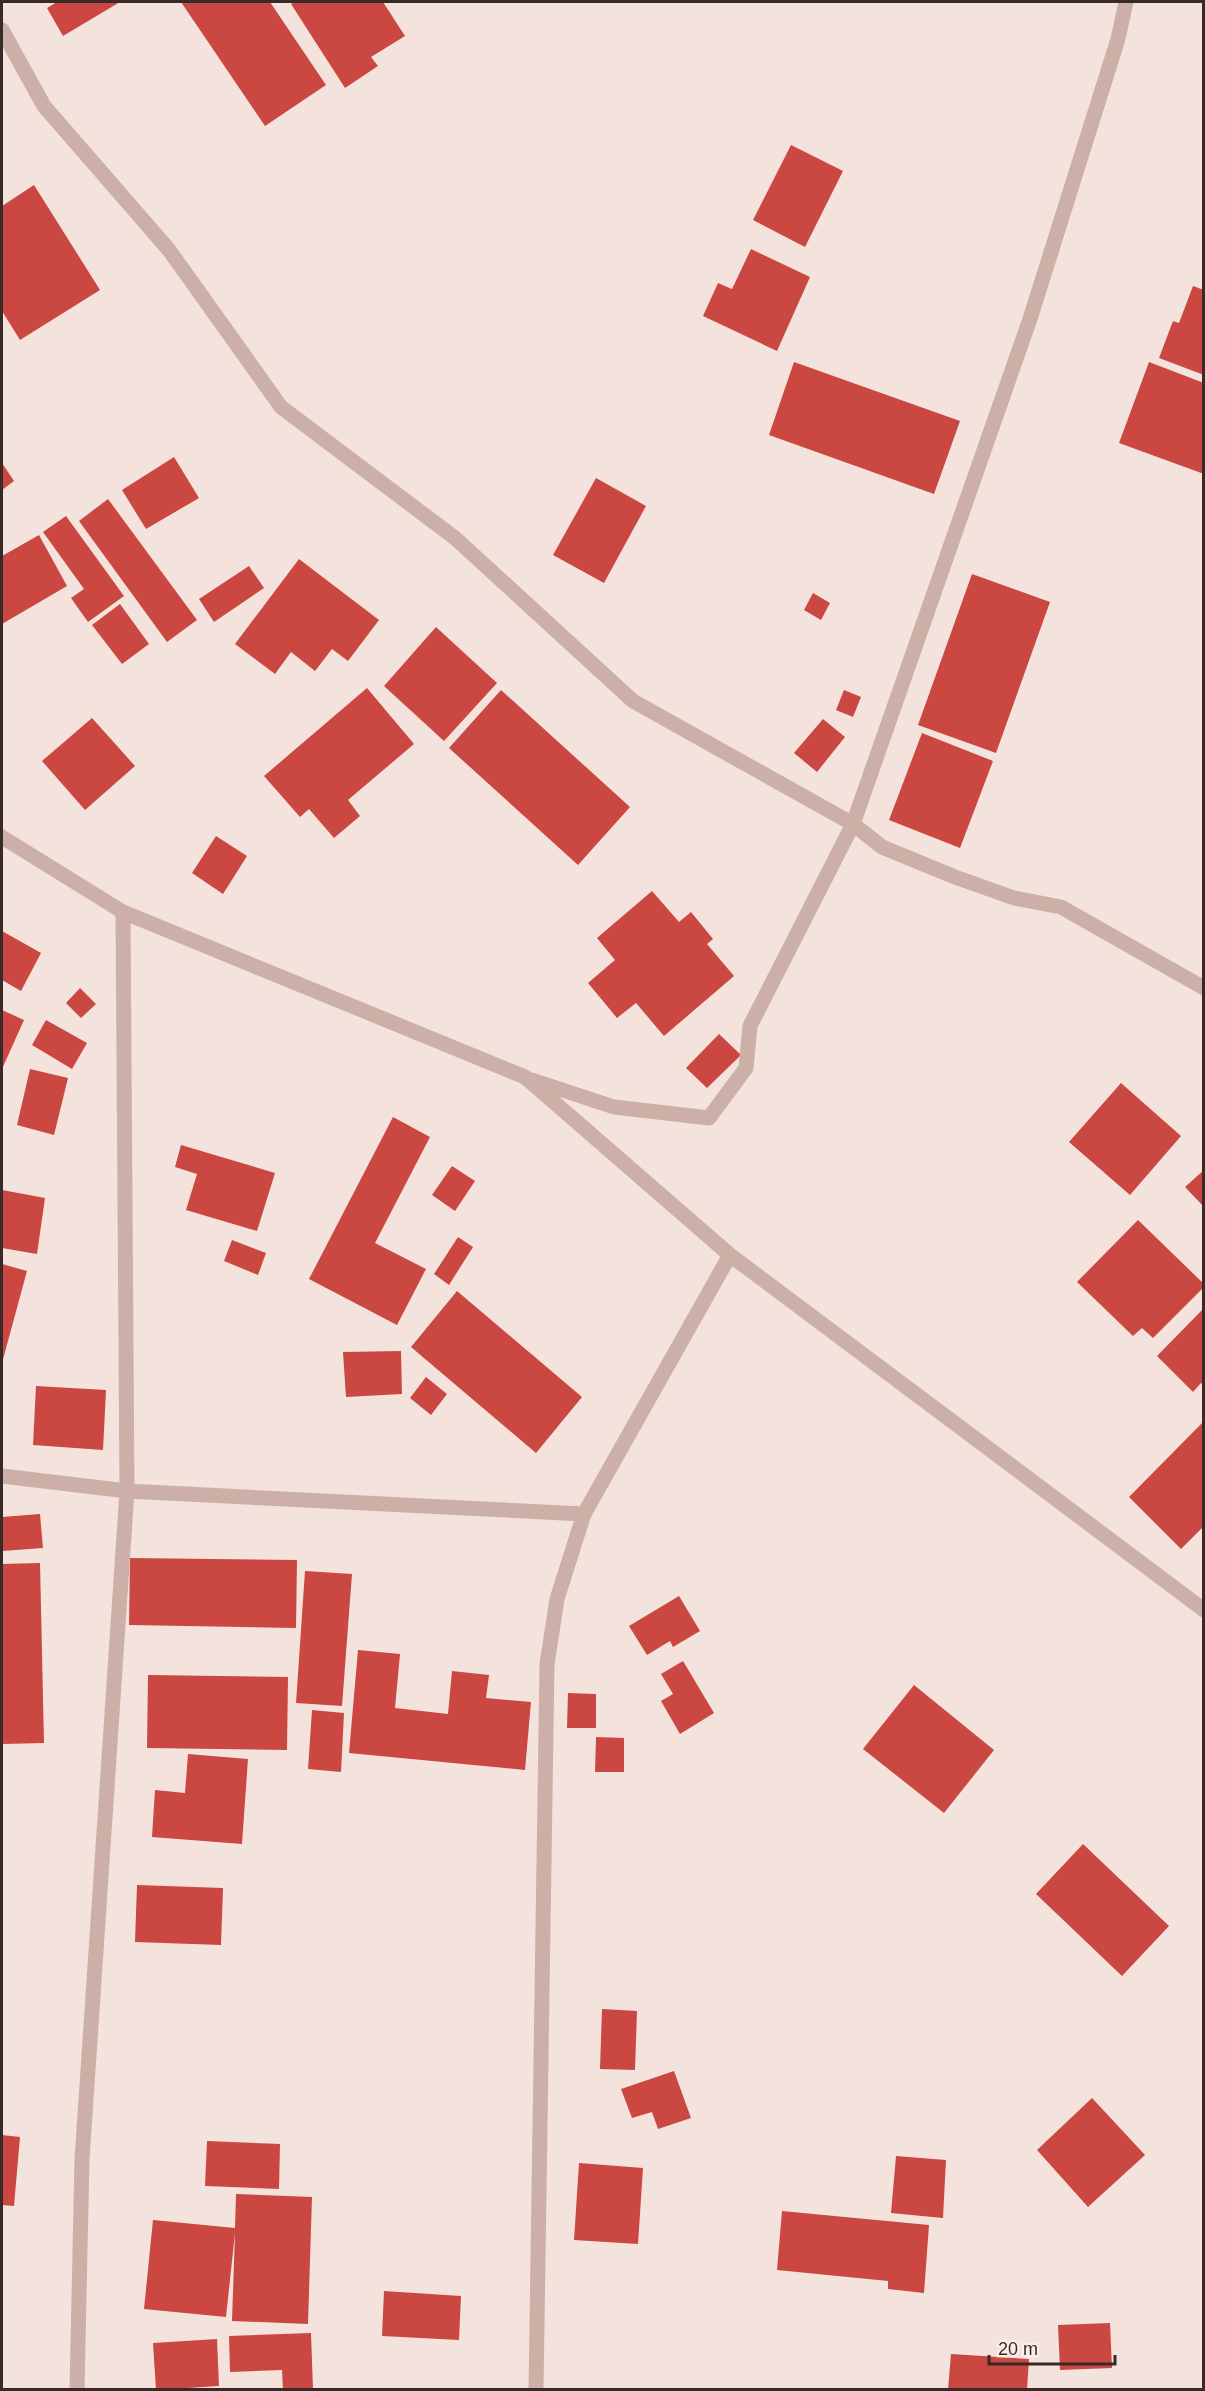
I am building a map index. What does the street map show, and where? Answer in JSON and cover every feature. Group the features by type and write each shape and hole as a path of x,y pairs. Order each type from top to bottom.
{"street":[{"path":"2,837 123,912 525,1077 614,1107 709,1118 746,1068 750,1026 853,825 1030,318 1118,39 1126,2"},
{"path":"2,30 44,106 169,250 281,406 455,538 633,701 853,825 882,847 1014,898 1061,907 1203,988"},
{"path":"77,2390 82,2159 127,1491 123,912"},
{"path":"525,1077 730,1255 1203,1610"},
{"path":"536,2390 547,1664 557,1599 584,1514 730,1255"},
{"path":"2,1476 127,1491 584,1514"}],"building":[{"path":"57,2 120,2 63,36 47,8"},
{"path":"181,2 270,2 326,85 265,126"},
{"path":"295,2 383,2 405,36 371,57 378,66 345,88 291,4"},
{"path":"791,145 843,171 805,247 753,220"},
{"path":"34,185 100,290 20,340 2,311 2,206"},
{"path":"751,249 810,277 777,351 703,316 718,283 732,289"},
{"path":"1193,286 1204,290 1204,375 1159,358 1173,321 1179,323"},
{"path":"794,362 960,421 934,494 769,435"},
{"path":"1149,362 1204,383 1204,474 1119,443"},
{"path":"174,457 199,498 146,529 122,490"},
{"path":"2,463 14,481 2,490"},
{"path":"596,478 646,506 604,583 553,555"},
{"path":"108,499 197,620 167,642 79,521"},
{"path":"66,516 124,596 88,622 71,598 84,589 43,532"},
{"path":"39,535 67,586 2,624 2,556"},
{"path":"299,559 379,620 348,661 332,649 315,671 291,652 275,674 235,644"},
{"path":"249,566 264,588 214,622 199,599"},
{"path":"972,574 1050,602 996,753 918,725"},
{"path":"813,593 830,603 821,620 804,610"},
{"path":"120,604 149,644 122,664 92,625"},
{"path":"436,627 497,683 444,741 384,686"},
{"path":"367,688 414,744 348,800 360,816 334,838 309,809 300,817 264,776"},
{"path":"501,690 630,807 578,865 449,748"},
{"path":"844,690 861,697 853,717 836,710"},
{"path":"92,718 135,766 85,810 42,761"},
{"path":"823,719 845,737 817,772 794,753"},
{"path":"922,733 993,761 960,848 889,820"},
{"path":"216,836 247,856 223,894 192,873"},
{"path":"652,891 679,922 691,912 713,939 707,944 734,976 664,1036 636,1003 617,1018 588,983 615,960 597,938"},
{"path":"2,931 41,953 21,991 2,980"},
{"path":"80,988 96,1004 81,1018 66,1003"},
{"path":"2,1010 24,1020 2,1069"},
{"path":"46,1020 87,1043 72,1069 32,1045"},
{"path":"719,1034 741,1055 707,1088 686,1068"},
{"path":"30,1069 68,1078 54,1135 17,1125"},
{"path":"1121,1083 1181,1136 1130,1195 1069,1142"},
{"path":"393,1117 430,1137 375,1243 426,1269 397,1325 309,1279"},
{"path":"181,1145 275,1173 257,1231 186,1210 197,1174 175,1167"},
{"path":"452,1166 475,1181 455,1211 432,1195"},
{"path":"1204,1170 1204,1207 1185,1187"},
{"path":"2,1190 45,1198 37,1254 2,1248"},
{"path":"1138,1220 1204,1284 1204,1287 1153,1338 1142,1328 1133,1336 1077,1282"},
{"path":"458,1237 473,1247 449,1285 434,1274"},
{"path":"232,1240 266,1253 258,1275 224,1261"},
{"path":"2,1264 27,1271 2,1363"},
{"path":"457,1291 582,1397 536,1453 411,1347"},
{"path":"1204,1308 1204,1385 1201,1383 1193,1392 1157,1356"},
{"path":"401,1351 402,1394 346,1397 343,1352"},
{"path":"426,1377 447,1394 431,1415 410,1398"},
{"path":"36,1386 106,1390 103,1450 33,1445"},
{"path":"1204,1421 1204,1526 1181,1549 1129,1497"},
{"path":"40,1514 43,1548 2,1551 2,1517"},
{"path":"130,1558 297,1560 296,1628 129,1625"},
{"path":"40,1563 44,1743 2,1744 2,1564"},
{"path":"305,1571 352,1574 342,1706 296,1703"},
{"path":"679,1596 700,1631 673,1647 670,1641 647,1655 629,1626"},
{"path":"358,1650 400,1654 395,1708 448,1714 452,1671 489,1675 486,1698 531,1702 525,1770 349,1753"},
{"path":"683,1661 714,1713 680,1734 661,1701 673,1694 661,1674"},
{"path":"148,1675 288,1677 287,1750 147,1748"},
{"path":"914,1685 994,1750 944,1813 863,1749"},
{"path":"568,1693 596,1694 596,1728 567,1728"},
{"path":"312,1710 344,1713 341,1772 308,1769"},
{"path":"596,1737 624,1738 624,1772 595,1772"},
{"path":"188,1754 248,1759 242,1844 152,1837 155,1790 185,1793"},
{"path":"1083,1844 1169,1926 1122,1976 1036,1894"},
{"path":"137,1885 223,1888 221,1945 135,1942"},
{"path":"602,2009 637,2011 635,2070 600,2069"},
{"path":"674,2071 691,2118 658,2129 652,2112 632,2118 621,2089"},
{"path":"1092,2098 1145,2155 1088,2207 1037,2150"},
{"path":"2,2135 20,2137 14,2206 2,2205"},
{"path":"207,2141 280,2144 279,2189 205,2186"},
{"path":"896,2156 946,2160 943,2218 891,2213"},
{"path":"579,2163 643,2168 638,2244 574,2240"},
{"path":"236,2194 312,2197 308,2324 232,2321 235,2233 226,2317 144,2309 153,2220 235,2228"},
{"path":"782,2211 929,2225 924,2293 888,2289 888,2281 777,2270"},
{"path":"384,2291 461,2296 459,2340 382,2336"},
{"path":"1110,2323 1112,2368 1060,2370 1058,2325"},
{"path":"311,2333 313,2390 283,2390 282,2370 230,2372 229,2336"},
{"path":"217,2339 219,2386 156,2390 153,2343"},
{"path":"951,2354 1029,2359 1027,2390 948,2390"}]}
